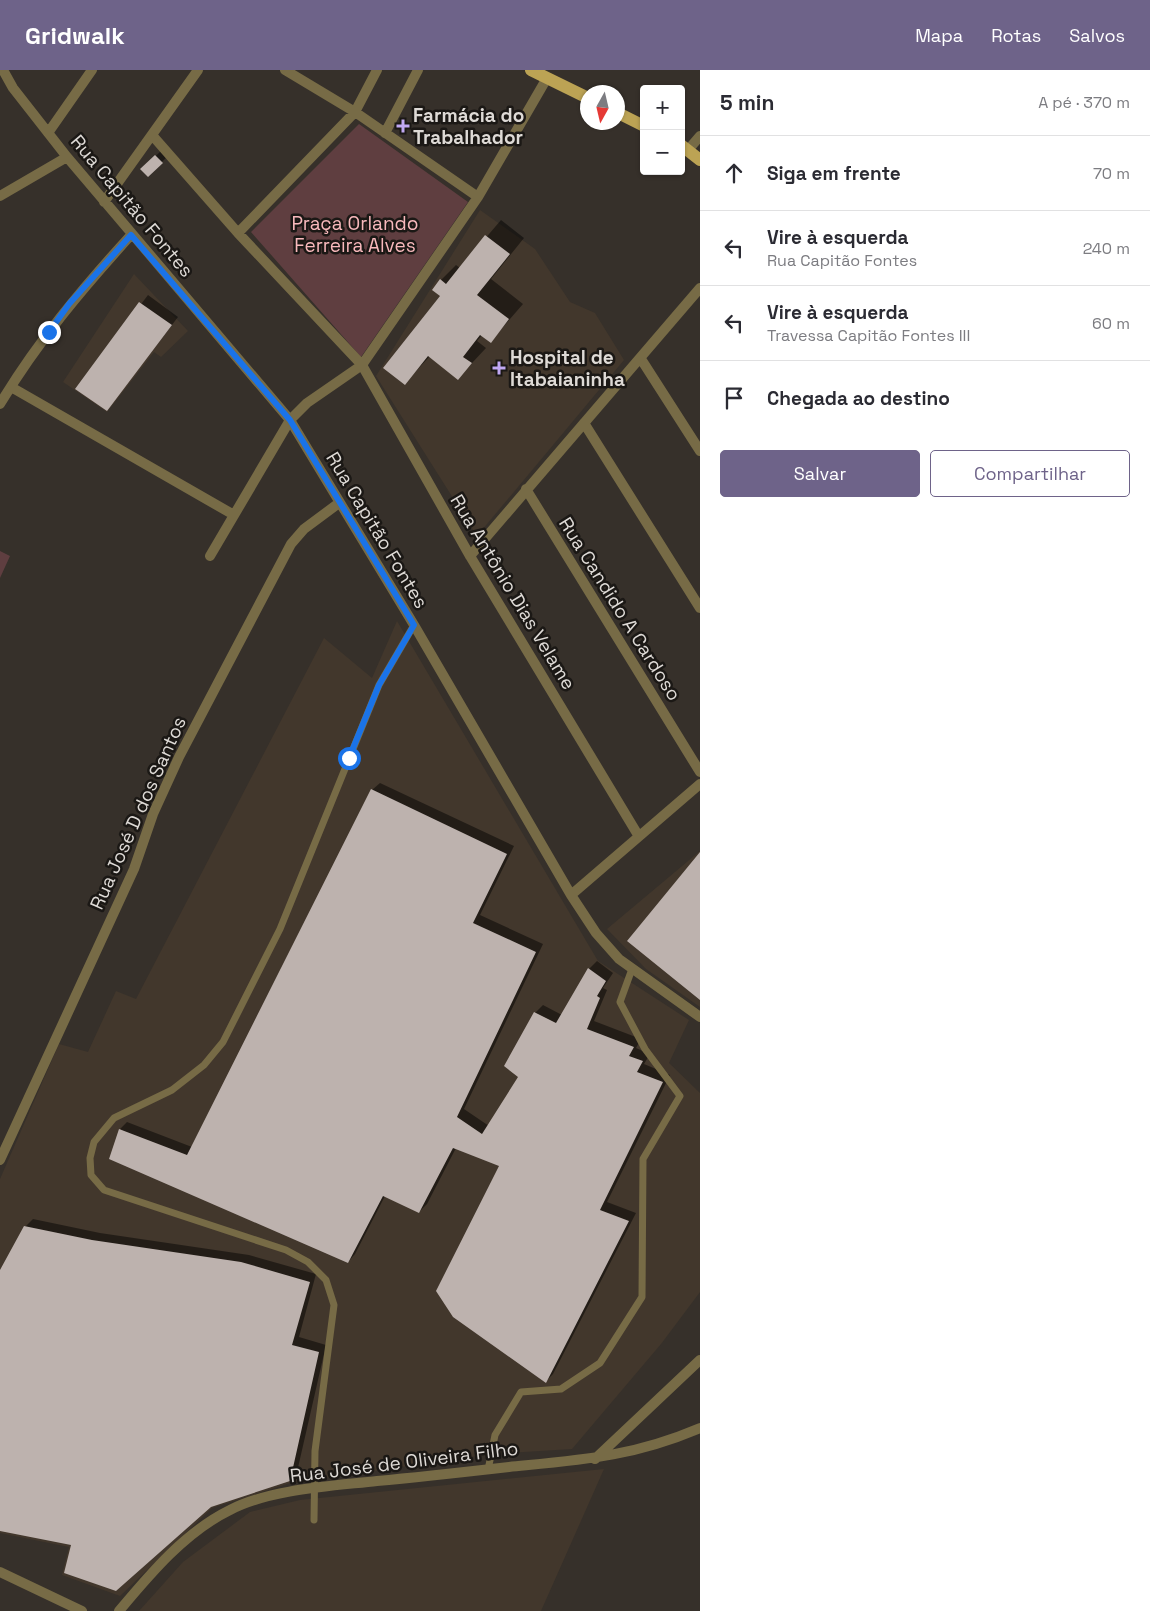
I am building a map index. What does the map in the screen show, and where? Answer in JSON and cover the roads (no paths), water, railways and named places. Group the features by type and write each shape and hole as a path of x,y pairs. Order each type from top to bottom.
{"main road":[{"path":"531,70 580,94"},
{"path":"625,116 640,124"},
{"path":"685,149 700,160"}],"street":[{"name":"Rua Capitão Fontes","path":"3,70 13,88 67,157 131,235 290,420 414,625 571,895 596,934 632,969 700,1017"},
{"path":"48,132 92,70"},
{"path":"104,202 198,70"},
{"path":"285,70 355,112 478,197"},
{"path":"238,233 355,112 377,70"},
{"path":"385,133 418,70"},
{"path":"210,556 290,420 307,403 362,365 478,197 547,78"},
{"path":"0,81 13,88"},
{"path":"152,135 238,233 362,365"},
{"path":"685,147 700,136"},
{"path":"0,196 67,157"},
{"path":"0,404 10,386 69,304 131,235"},
{"path":"470,556 700,288"},
{"path":"693,297 700,307"},
{"path":"641,359 700,451"},
{"name":"Rua Antônio Dias Velame","path":"362,365 470,556 638,835"},
{"path":"10,386 234,515"},
{"path":"584,423 700,608"},
{"name":"Rua Candido A Cardoso","path":"526,489 700,772"},
{"name":"Rua José D dos Santos","path":"0,1160 76,991 134,869 154,814 179,757 208,700 292,544 304,529 339,503"},
{"path":"571,895 638,835 700,784"},
{"path":"595,1459 700,1360"},
{"name":"Rua José de Oliveira Filho","path":"119,1611 141,1585 205,1524 232,1509 280,1494 313,1488 595,1459 645,1449 700,1428"},
{"path":"0,1572 82,1611"}],"lane":[{"path":"314,1520 313,1488 316,1451 334,1305 326,1280 308,1262 286,1250 104,1190 92,1174 90,1158 94,1142 114,1118 172,1090 204,1065 223,1042 280,930 376,690 414,625"},
{"path":"488,1470 495,1435 521,1392 561,1389 600,1363 642,1297 643,1159 680,1096 645,1049 620,1002 632,969"}],"place":[{"name":"Farmácia do Trabalhador","path":"403,126"},
{"name":"Hospital de Itabaianinha","path":"499,368"}],"park label":[{"name":"Praça Orlando Ferreira Alves","path":"355,234"}]}
